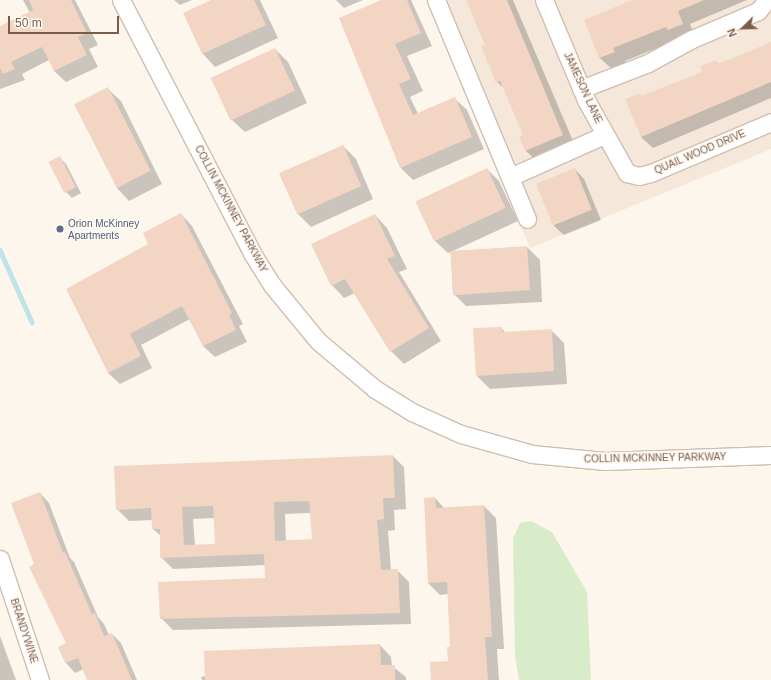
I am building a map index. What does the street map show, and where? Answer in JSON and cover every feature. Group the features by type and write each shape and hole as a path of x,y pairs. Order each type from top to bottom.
{"street":[{"name":"COLLIN MCKINNEY PARKWAY","path":"121,0 265,275 284,301 318,341 376,389 412,412 454,431 510,450 532,454 605,461 771,455"},
{"path":"436,0 527,218"},
{"name":"JAMESON LANE","path":"544,0 581,89 604,134 627,173"},
{"path":"581,89 648,63 698,37 758,11 767,0"},
{"name":"QUAIL WOOD DRIVE","path":"627,173 639,176 651,173 771,122"},
{"path":"510,177 604,134"},
{"name":"BRANDYWINE","path":"0,559 40,680"}],"shaded area":[{"path":"427,0 771,0 771,149 530,248"}],"green space":[{"path":"531,521 552,532 587,592 591,680 519,680 515,656 513,538 520,523"}],"building":[{"path":"29,0 71,0 87,33 78,37 87,55 54,71 42,47 11,62 15,69 3,74 0,68 0,26 33,10"},
{"path":"211,0 254,0 266,25 202,54 183,13"},
{"path":"381,0 407,0 421,33 395,44 411,79 399,84 413,115 455,97 472,137 400,168 339,18"},
{"path":"466,0 507,0 563,135 525,151 519,137 523,135 500,81 496,83 481,46 485,45"},
{"path":"632,0 704,0 678,11 683,24 668,30 666,27 613,48 615,52 599,58 584,20"},
{"path":"771,42 771,82 641,137 625,99 640,93 641,96 702,72 700,66 716,60 718,64"},
{"path":"275,48 295,91 231,121 211,78"},
{"path":"108,87 151,171 117,188 74,104"},
{"path":"343,145 361,186 297,215 279,173"},
{"path":"60,156 76,187 64,193 48,162"},
{"path":"487,168 506,208 434,241 415,201"},
{"path":"575,168 592,210 553,225 536,184"},
{"path":"181,213 232,313 229,315 236,330 203,346 182,306 130,334 141,356 108,373 66,289 148,244 143,233"},
{"path":"375,214 395,256 387,259 429,328 390,352 345,279 331,286 311,244"},
{"path":"527,246 530,290 453,295 450,251"},
{"path":"502,327 502,332 552,329 554,371 476,376 473,328"},
{"path":"393,455 395,498 383,498 384,519 377,520 381,570 398,569 400,613 160,619 158,582 265,578 264,554 160,558 160,529 152,529 151,508 116,510 114,466","holes":["309,501 312,539 275,541 274,502","213,506 215,544 184,545 182,507"]},
{"path":"40,492 63,553 65,552 92,614 95,613 104,636 112,633 132,680 87,680 78,658 65,663 58,647 66,643 29,567 34,564 11,503"},
{"path":"435,497 436,508 484,505 492,637 485,637 488,680 431,680 430,662 448,661 447,647 450,647 447,582 428,583 424,498"},
{"path":"380,644 381,665 395,665 395,680 205,680 204,651"}],"waterway":[{"path":"0,250 32,322"}],"place":[{"name":"Orion McKinney Apartments","path":"60,229"}]}
